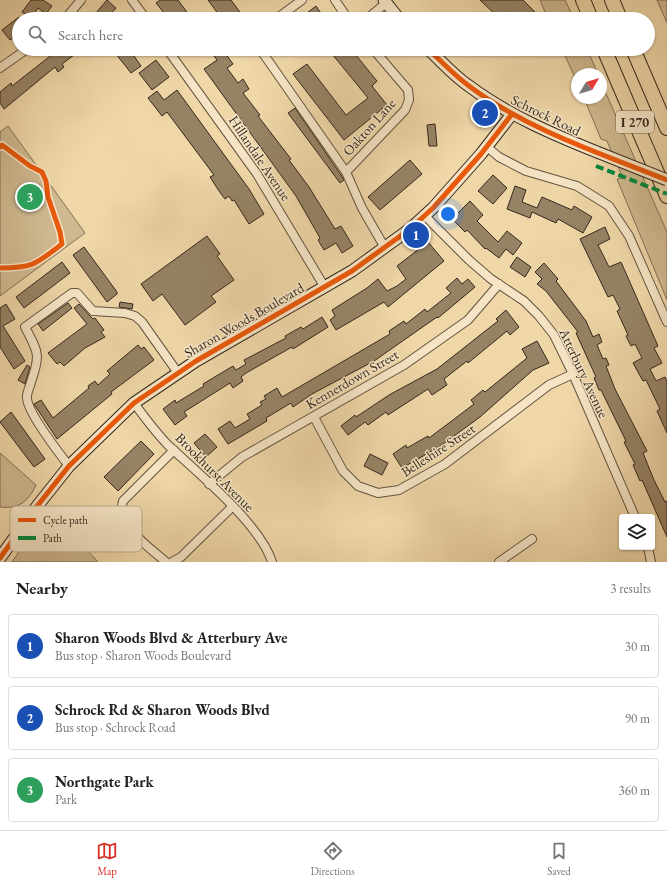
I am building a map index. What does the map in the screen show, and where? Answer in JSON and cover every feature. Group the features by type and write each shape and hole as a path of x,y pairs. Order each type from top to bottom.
{"highway":[{"path":"583,0 588,12"},
{"path":"612,0 617,12"},
{"name":"I 270","path":"607,56 667,196"},
{"name":"I 270","path":"636,56 667,128"}],"street":[{"path":"71,12 80,0"},
{"path":"132,0 141,12"},
{"path":"286,12 302,0"},
{"path":"335,0 343,12"},
{"path":"374,12 385,2 393,12"},
{"path":"2,64 15,56"},
{"name":"Hillandale Avenue","path":"172,56 257,174 324,286"},
{"path":"265,56 346,172"},
{"name":"Oakton Lane","path":"379,56 408,90 409,100 405,110 346,172 362,208 385,248"},
{"name":"Schrock Road","path":"436,56 468,86 512,114 549,132 667,180"},
{"name":"Sharon Woods Boulevard","path":"37,506 69,466 134,403 178,373 324,286 352,271 385,248 425,216 487,147 512,114"},
{"path":"487,147 499,157 526,171 577,186 609,206 629,236 667,322"},
{"name":"Atterbury Avenue","path":"425,216 469,260 499,284 524,301 539,316 554,335 573,374 634,514"},
{"name":"Kennerdown Street","path":"209,484 242,457 404,365 468,320 499,284"},
{"path":"69,466 52,446 28,403 27,394 38,363 36,347 25,328 72,293 77,293 92,311 135,316 142,322 178,373"},
{"name":"Belleshire Street","path":"314,417 344,471 358,486 378,493 399,490 446,464 549,385 573,374"},
{"name":"Brookhurst Avenue","path":"134,403 174,450 232,507 262,540 272,562"},
{"path":"122,506 123,501 174,450"},
{"path":"172,562 181,558 232,507"},
{"path":"499,562 532,538"},
{"path":"142,539 166,562"},
{"name":"Sharon Woods Boulevard","path":"0,558 10,544"},
{"path":"649,550 651,562"}],"shaded area":[{"path":"540,0 565,0 571,12 545,12"},
{"path":"657,0 667,0 667,23"},
{"path":"565,56 590,56 595,68 571,69"},
{"path":"607,96 667,232 667,300 617,179 623,178 607,141 601,139 586,104 607,104"},
{"path":"8,126 85,233 0,296 0,132"},
{"path":"0,453 36,485 30,496 22,503 10,507 0,507"},
{"path":"19,552 89,552 98,562 12,562"}],"building":[{"path":"31,0 43,0 52,6 48,12 43,12 38,8 35,12 22,12"},
{"path":"107,0 116,8 112,12 97,12"},
{"path":"160,0 178,0 187,12 163,12 156,3"},
{"path":"208,0 231,0 240,12 217,12"},
{"path":"480,0 523,0 535,12 493,12"},
{"path":"316,6 320,12 308,12"},
{"path":"12,22 12,39 10,40 2,30"},
{"path":"50,56 73,56 62,64 64,67 58,72 55,67 4,109 0,103 0,92 11,83 12,86"},
{"path":"118,56 134,56 141,66 131,73"},
{"path":"214,56 227,56 233,64 227,68 238,83 243,79 249,89 243,93 260,115 258,116 291,159 289,160 309,187 335,229 341,226 353,246 342,253 336,243 324,250 318,240 320,238 296,196 204,69 217,60"},
{"path":"334,56 357,56 377,81 372,86 387,105 344,140 293,74 307,64 346,115 368,98"},
{"path":"156,60 169,77 152,90 139,73"},
{"path":"177,90 249,189 264,214 249,224 234,200 232,201 229,196 225,199 219,191 210,177 214,175 167,112 162,116 148,98 157,91 164,100"},
{"path":"295,108 344,180 340,183 288,113"},
{"path":"435,124 437,146 429,146 427,125"},
{"path":"410,160 422,174 380,210 368,197"},
{"path":"493,175 507,188 493,204 478,191"},
{"path":"515,186 526,190 522,202 537,208 542,197 572,210 574,206 592,217 583,233 558,219 556,223 532,212 530,218 507,209"},
{"path":"470,201 483,215 477,221 498,242 507,231 522,243 513,255 506,249 499,258 486,248 485,249 467,230 465,232 452,219"},
{"path":"605,227 610,239 598,245 609,267 621,262 658,346 654,348 662,363 650,369 656,381 665,377 667,381 667,433 657,411 660,409 646,380 643,381 633,363 642,358 635,344 631,346 626,336 628,335 617,311 620,309 613,295 608,297 580,239"},
{"path":"207,236 220,254 217,256 234,280 211,296 216,302 185,325 162,294 153,301 141,284"},
{"path":"428,242 444,261 388,307 384,302 336,330 330,320 335,316 332,310 367,288 378,279 387,291 397,286 406,279 397,266"},
{"path":"84,247 117,292 117,294 107,302 73,255"},
{"path":"517,257 531,267 525,277 510,267"},
{"path":"62,262 70,273 24,308 16,297"},
{"path":"544,263 558,279 556,281 586,321 593,337 599,334 602,342 597,345 603,359 606,358 609,365 606,366 615,389 647,451 643,453 654,480 665,502 667,501 667,537 642,480 640,481 633,465 635,464 624,442 626,441 601,390 599,390 594,378 596,377 576,333 578,332 546,291 537,284 542,279 535,272"},
{"path":"457,278 462,284 468,279 475,287 438,318 437,317 374,361 312,394 293,407 291,403 266,418 267,421 228,444 218,429 230,421 235,428 250,419 247,414 262,405 260,402 266,399 264,396 277,388 282,397 390,334 389,331 404,321 406,324 425,309 427,312 451,293 446,288"},
{"path":"120,302 133,304 132,309 119,307"},
{"path":"68,303 72,308 43,331 38,324"},
{"path":"6,304 15,319 3,326 25,361 14,369 0,347 0,308"},
{"path":"79,304 93,319 95,318 104,330 101,332 105,337 85,348 64,366 60,362 57,364 48,353 87,324 74,308"},
{"path":"506,310 519,327 510,335 507,331 468,363 467,361 444,379 447,385 432,395 428,389 388,415 386,412 368,425 365,422 348,435 341,426 355,415 356,417 389,395 437,369 498,321 496,319"},
{"path":"322,317 328,327 293,349 292,347 246,373 241,377 243,381 233,388 230,383 184,412 187,416 175,425 163,409 175,400 176,403 204,386 203,384 233,366 236,370 246,364 244,360 286,338 285,336 301,327 303,329"},
{"path":"537,341 549,363 533,370 480,417 439,447 402,468 393,454 406,445 407,448 428,436 429,438 474,404 471,400 483,390 485,392 527,358 522,349"},
{"path":"138,345 141,349 144,347 154,360 111,392 112,394 57,439 34,404 41,400 53,418 89,388 88,386 95,381 98,385 110,374 107,371"},
{"path":"27,365 30,367 25,384 18,380"},
{"path":"11,412 45,459 34,467 0,422"},
{"path":"205,434 217,447 206,457 194,443"},
{"path":"141,441 154,454 118,491 104,477"},
{"path":"370,454 388,463 382,475 364,466"}],"marked path":[{"path":"596,166 667,194"}],"cycle path":[{"path":"435,56 469,86 492,102 515,115 540,128 590,150 667,180"},
{"path":"37,506 69,466 134,403 196,361 352,271 410,229 434,207 481,154 512,114"},
{"path":"0,147 2,145 30,166 42,172 46,181 48,197 60,232 62,244 34,264 20,267 0,268"},
{"path":"0,558 10,544"}],"place":[{"name":"Schrock Rd & Sharon Woods Blvd","path":"485,113"},
{"name":"Northgate Park","path":"30,197"},
{"name":"Sharon Woods Blvd & Atterbury Ave","path":"416,235"}]}
